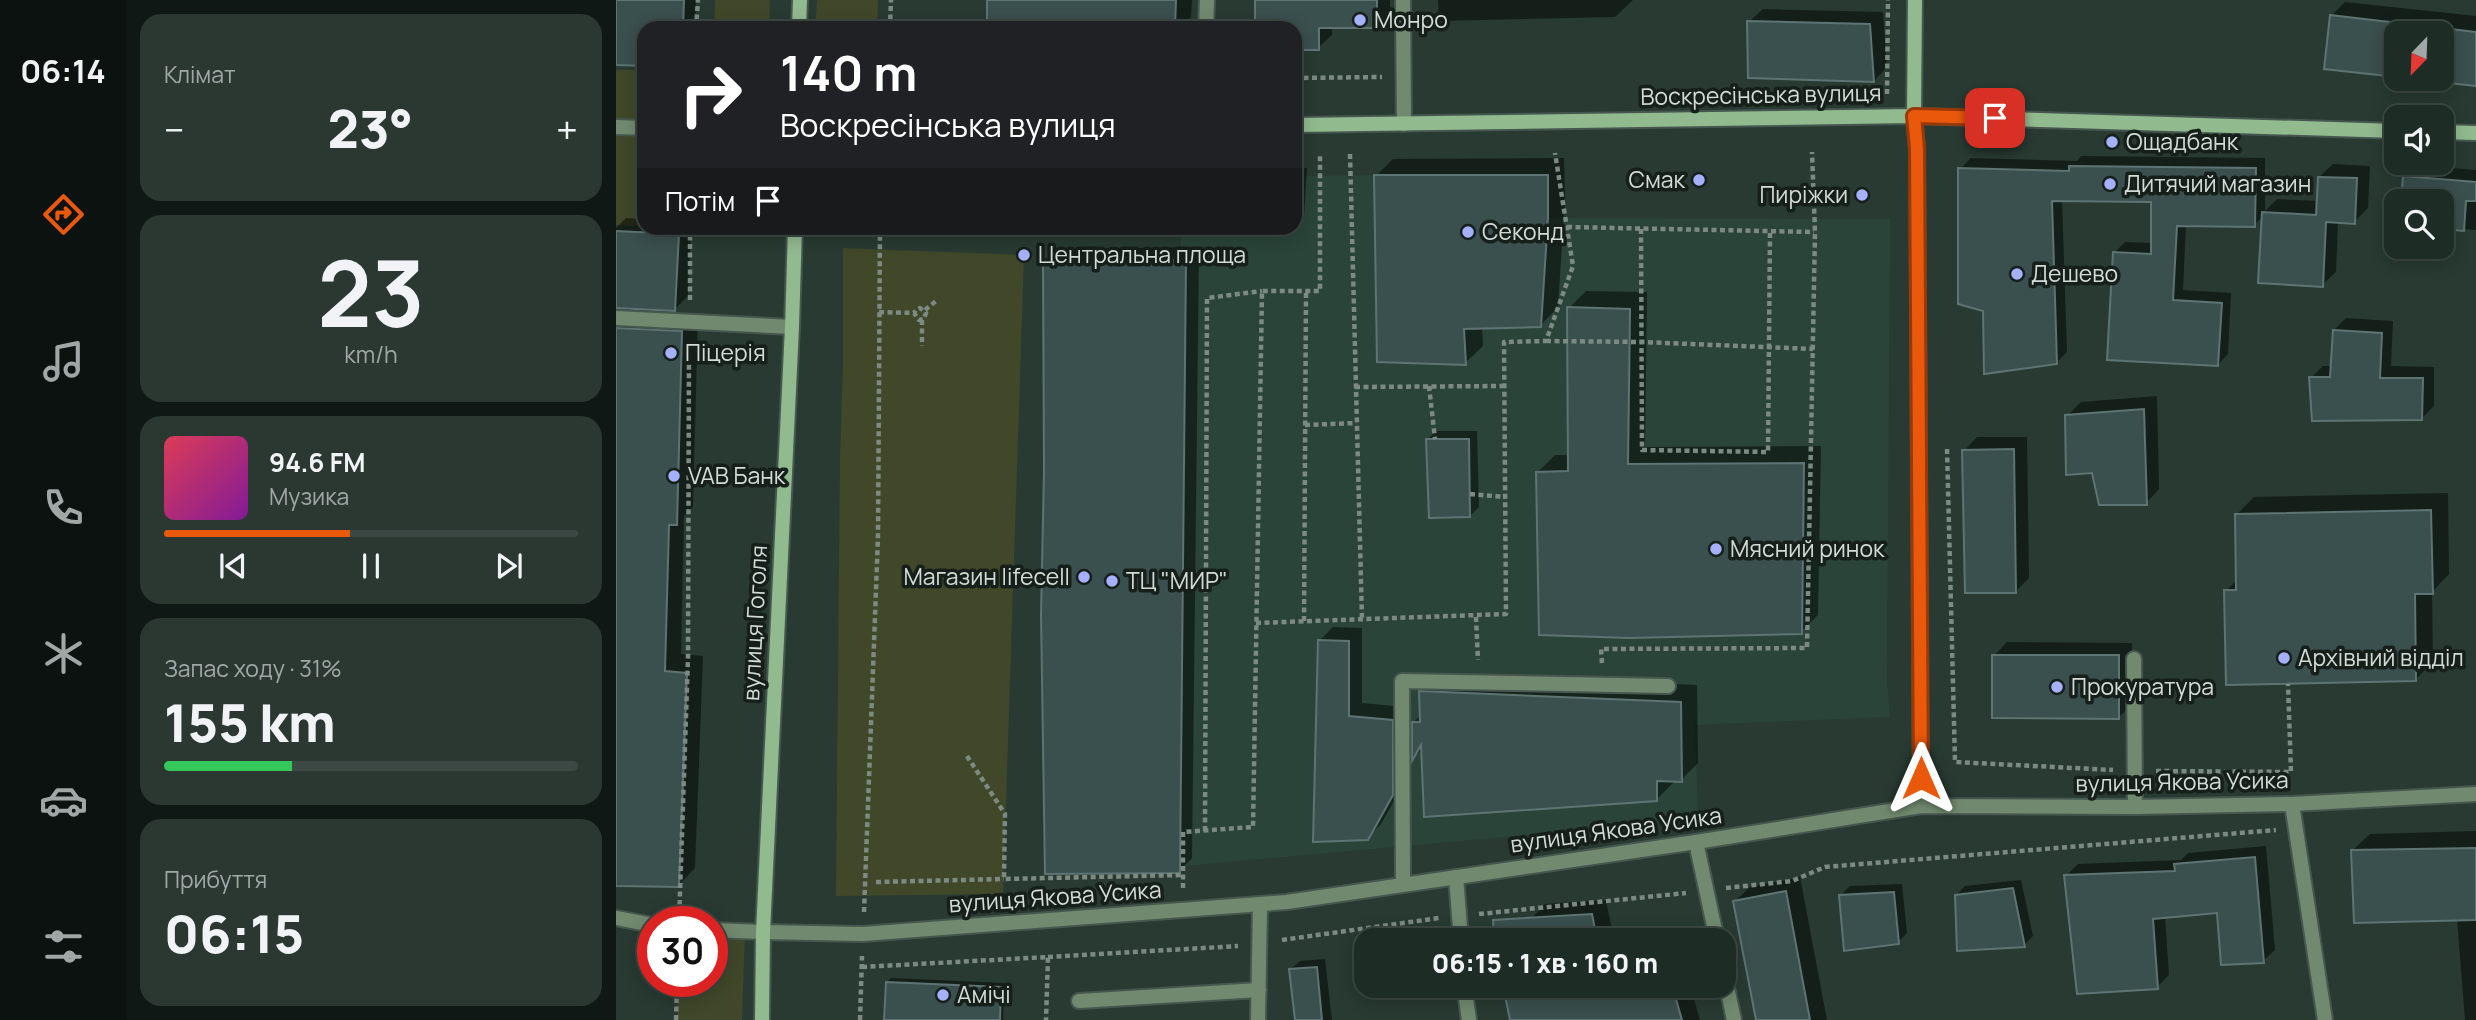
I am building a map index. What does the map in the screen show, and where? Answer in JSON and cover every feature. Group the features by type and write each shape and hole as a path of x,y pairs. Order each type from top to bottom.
{"street":[{"path":"799,21 800,0"},
{"path":"1206,21 1207,0"},
{"path":"1403,0 1404,124"},
{"path":"1915,0 1922,806"},
{"name":"Воскресінська вулиця","path":"1302,125 1914,116 2384,131"},
{"path":"616,127 637,128"},
{"path":"2454,133 2476,134"},
{"name":"вулиця Гоголя","path":"762,1020 763,932 795,235"},
{"path":"616,318 792,327"},
{"path":"2134,659 2136,807"},
{"path":"1402,884 1402,681 1668,686"},
{"name":"вулиця Якова Усика","path":"728,931 863,934 1260,904 1696,842 1922,806 2136,807 2292,804 2476,794"},
{"path":"2292,804 2325,1020"},
{"path":"1696,842 1714,928"},
{"path":"1456,877 1460,928"},
{"path":"1258,1020 1260,904"},
{"path":"616,918 637,922"},
{"path":"1079,1001 1259,990"},
{"path":"1466,998 1469,1020"},
{"path":"1729,998 1734,1020"}],"path":[{"path":"696,21 698,0"},
{"path":"890,21 891,0"},
{"path":"1886,116 1888,0"},
{"path":"1302,78 1404,76"},
{"path":"1602,685 1601,649 1807,648 1815,232 1812,152"},
{"path":"1546,341 1573,265 1555,153"},
{"path":"1205,831 1207,298 1262,291 1320,291 1320,154"},
{"path":"1350,154 1362,620"},
{"path":"1567,227 1815,232"},
{"path":"1641,229 1643,450 1768,452 1770,232"},
{"path":"680,906 688,657 690,235"},
{"path":"860,1020 878,536 880,235"},
{"path":"1183,910 1183,832 1253,827 1262,291"},
{"path":"1304,621 1306,291"},
{"path":"925,310 936,301"},
{"path":"914,313 918,308 925,310"},
{"path":"922,346 922,320 925,310"},
{"path":"879,312 914,313"},
{"path":"914,313 922,320"},
{"path":"1256,623 1506,614 1504,342 1642,342 1813,349"},
{"path":"1429,386 1435,439"},
{"path":"1355,387 1504,386"},
{"path":"1305,425 1356,423"},
{"path":"1947,449 1955,762 2135,771 2291,772 2288,684"},
{"path":"1470,494 1505,497"},
{"path":"1476,617 1479,682"},
{"path":"967,756 1005,814 1004,879"},
{"path":"1470,915 1792,881 1825,867 2296,828"},
{"path":"876,882 1183,875"},
{"path":"862,967 1048,957 1046,1020"},
{"path":"676,1020 677,997"}],"shaded area":[{"path":"715,0 770,0 769,21 714,21"},
{"path":"817,0 878,0 877,21 816,21"},
{"path":"616,70 637,70 637,226 616,225"},
{"path":"1374,175 1377,362 1465,365 1464,329 1541,326 1548,218 1890,219 1887,679 1890,717 1695,725 1698,815 1660,823 1173,867 1181,235 1302,235 1302,176"},
{"path":"843,248 1024,255 1003,894 836,896"},
{"path":"728,931 745,932 742,1020 677,1020 678,997 728,997"}],"building":[{"path":"616,0 684,0 683,21 637,21 637,66 616,65"},
{"path":"987,0 1176,0 1175,21 987,21"},
{"path":"1255,0 1377,0 1377,28 1319,28 1319,50 1302,50 1302,21 1255,21"},
{"path":"2330,15 2384,21 2384,76 2324,69"},
{"path":"1747,21 1870,24 1874,82 1748,78"},
{"path":"2454,29 2476,32 2476,86 2454,84"},
{"path":"2069,166 2256,168 2255,227 2177,226 2173,300 2222,303 2218,366 2107,360 2113,252 2151,254 2151,202 2052,201 2057,364 1984,374 1983,311 1958,304 1958,168 2069,171"},
{"path":"1374,175 1548,175 1541,327 1464,329 1466,365 1377,362"},
{"path":"2403,176 2476,182 2476,201 2466,201 2464,231 2454,230 2454,189 2402,189"},
{"path":"2318,177 2357,178 2355,224 2326,222 2323,287 2258,283 2262,212 2316,215"},
{"path":"616,231 637,232 637,235 679,235 675,311 616,308"},
{"name":"ТЦ \"МИР\"","path":"1186,260 1180,873 1045,874 1041,615 1044,470 1043,262"},
{"path":"1567,307 1630,309 1628,464 1804,463 1802,634 1629,638 1539,635 1536,472 1568,471"},
{"path":"616,328 682,331 677,525 669,525 665,671 687,673 679,887 616,886"},
{"path":"2333,330 2382,333 2380,378 2423,378 2422,420 2312,421 2309,377 2330,377"},
{"path":"2144,409 2147,505 2099,505 2092,473 2066,475 2065,415"},
{"path":"1426,439 1469,439 1470,517 1429,518"},
{"path":"2014,449 2016,593 1965,593 1962,450"},
{"path":"2431,510 2433,594 2415,594 2416,681 2226,685 2224,590 2236,590 2235,514"},
{"path":"1318,640 1349,641 1349,716 1393,720 1393,795 1368,840 1313,842"},
{"path":"1992,655 2119,655 2119,719 1992,718"},
{"path":"1419,691 1681,702 1682,782 1657,781 1657,801 1424,817 1421,745 1412,761 1412,722 1420,722"},
{"path":"2476,848 2476,920 2354,923 2351,850"},
{"path":"2255,857 2264,963 2221,965 2217,913 2153,919 2158,989 2077,994 2064,875 2175,871 2174,864"},
{"path":"2013,888 2025,947 1957,951 1955,895"},
{"path":"1786,891 1810,1020 1756,1020 1733,901"},
{"path":"1894,892 1899,944 1844,951 1839,895"},
{"path":"1592,914 1595,928 1493,928 1493,920"},
{"path":"1317,967 1322,1020 1295,1020 1289,969"},
{"path":"886,982 1001,987 1000,1020 884,1020"},
{"path":"1505,998 1676,998 1682,1020 1510,1020"}],"place":[{"name":"Монро","path":"1360,20"},
{"name":"Ощадбанк","path":"2112,142"},
{"name":"Смак","path":"1699,180"},
{"name":"Дитячий магазин","path":"2110,184"},
{"name":"Пиріжки","path":"1862,195"},
{"name":"Секонд","path":"1468,232"},
{"name":"Центральна площа","path":"1024,255"},
{"name":"Дешево","path":"2017,274"},
{"name":"Піцерія","path":"671,353"},
{"name":"VAB Банк","path":"674,476"},
{"name":"Мясний ринок","path":"1716,549"},
{"name":"Магазин lifecell","path":"1084,577"},
{"name":"ТЦ \"МИР\"","path":"1112,581"},
{"name":"Архівний відділ","path":"2284,658"},
{"name":"Прокуратура","path":"2057,687"},
{"name":"Амічі","path":"943,995"}],"route":[{"path":"1921,778 1917,148 1914,116 1995,118"}]}
